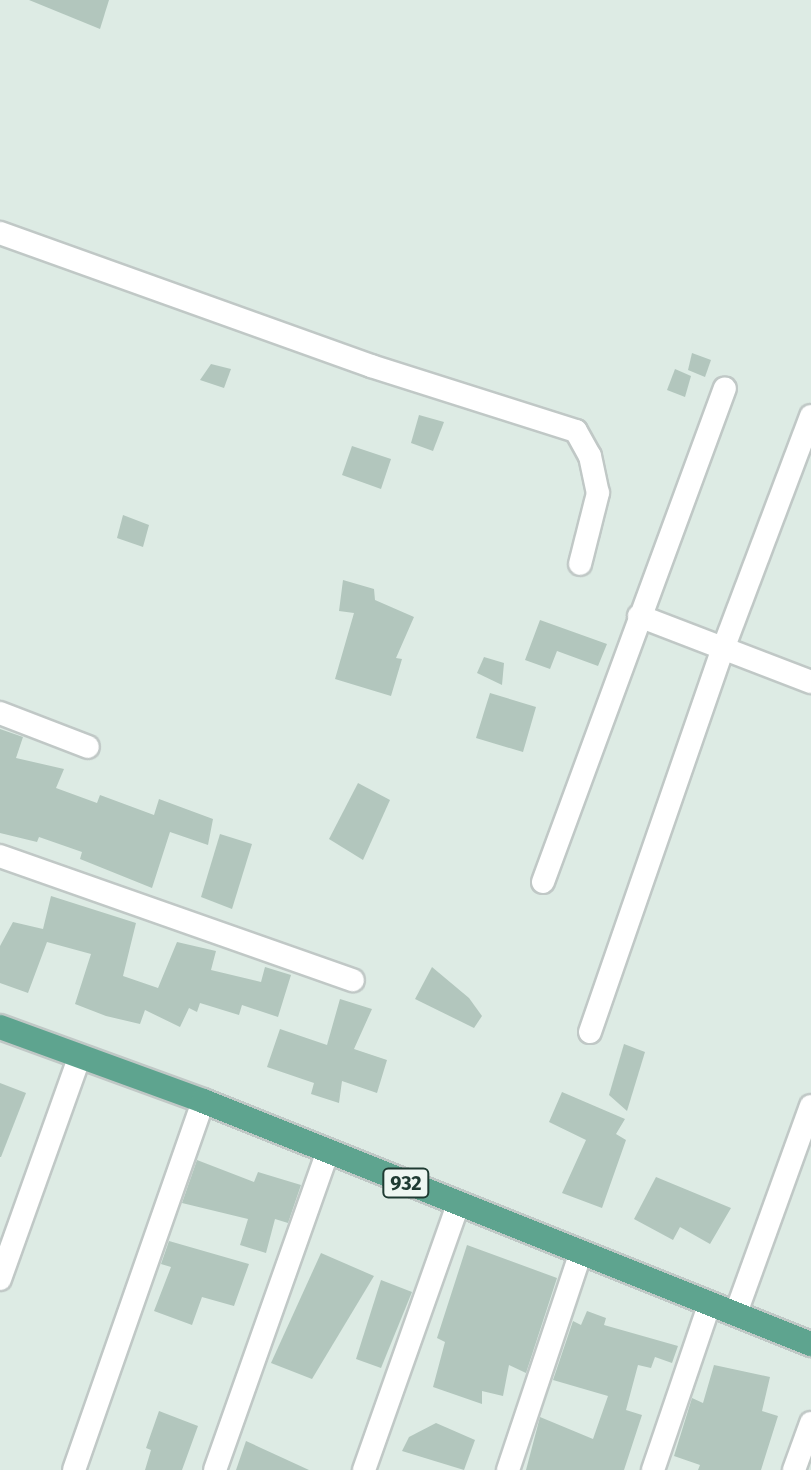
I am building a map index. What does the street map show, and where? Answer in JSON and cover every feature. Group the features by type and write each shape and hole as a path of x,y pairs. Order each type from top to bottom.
{"main road":[{"name":"932","path":"0,1027 203,1101 811,1344"}],"street":[{"path":"0,233 371,366 576,431 590,456 598,493 580,564"},
{"path":"543,882 725,388"},
{"path":"590,1032 723,649 811,416"},
{"path":"639,616 811,682"},
{"path":"0,713 88,747"},
{"path":"0,856 353,980"},
{"path":"0,1279 80,1056"},
{"path":"74,1470 203,1101"},
{"path":"736,1313 811,1106"},
{"path":"215,1470 328,1151"},
{"path":"364,1470 458,1204"},
{"path":"508,1470 581,1252"},
{"path":"653,1470 710,1303"},
{"path":"794,1470 811,1423"}],"building":[{"path":"29,0 109,0 100,29"},
{"path":"692,353 711,360 705,377 688,370"},
{"path":"211,364 231,369 224,388 200,380"},
{"path":"675,369 691,376 685,397 667,390"},
{"path":"419,415 444,422 433,451 411,443"},
{"path":"352,446 391,459 381,489 342,475"},
{"path":"123,515 149,525 143,547 117,538"},
{"path":"343,580 374,589 375,600 414,617 396,658 402,659 391,696 335,679 354,613 339,611"},
{"path":"540,620 607,644 598,666 557,651 550,669 525,660"},
{"path":"484,657 504,663 502,685 477,673"},
{"path":"490,693 536,707 523,752 476,738"},
{"path":"0,729 23,737 16,758 64,769 56,788 97,803 100,795 154,815 159,799 213,819 208,845 170,832 152,888 80,859 82,852 39,837 37,842 0,833"},
{"path":"358,783 390,800 363,860 329,839"},
{"path":"220,834 252,844 232,909 201,897"},
{"path":"51,896 136,923 123,976 158,988 177,942 216,951 211,970 261,982 265,967 291,975 278,1017 242,1005 239,1015 200,1003 197,1012 189,1008 180,1027 145,1010 140,1024 106,1016 75,1004 91,954 47,942 28,993 0,983 0,946 13,922 43,929"},
{"path":"432,967 469,998 482,1016 474,1028 415,999"},
{"path":"340,999 372,1009 354,1049 387,1060 377,1093 342,1081 339,1103 311,1094 314,1083 267,1067 280,1029 327,1045"},
{"path":"624,1044 645,1052 627,1111 609,1095"},
{"path":"0,1083 26,1093 1,1157 0,1157"},
{"path":"562,1092 625,1119 616,1134 626,1140 602,1208 562,1193 586,1140 549,1122"},
{"path":"197,1160 254,1182 258,1172 301,1185 288,1223 275,1219 266,1253 240,1245 248,1219 182,1203"},
{"path":"656,1177 731,1208 710,1244 680,1227 673,1240 634,1219"},
{"path":"169,1241 249,1264 234,1306 202,1297 192,1325 154,1311 171,1267 161,1264"},
{"path":"467,1245 557,1278 526,1373 509,1365 503,1396 482,1391 482,1404 433,1387 445,1342 437,1338"},
{"path":"321,1253 374,1276 312,1379 271,1363"},
{"path":"381,1280 412,1292 381,1368 356,1359"},
{"path":"587,1311 606,1318 604,1325 678,1346 672,1363 655,1357 651,1368 638,1365 626,1410 642,1415 624,1470 526,1470 540,1417 593,1439 608,1396 553,1380 573,1321 581,1325"},
{"path":"714,1365 770,1377 762,1411 778,1416 761,1470 698,1470 700,1465 674,1456 692,1398 703,1403"},
{"path":"159,1411 198,1426 182,1470 145,1470 151,1450 146,1448"},
{"path":"436,1423 475,1440 464,1470 402,1451 409,1437"},
{"path":"246,1441 309,1470 236,1470"}]}
